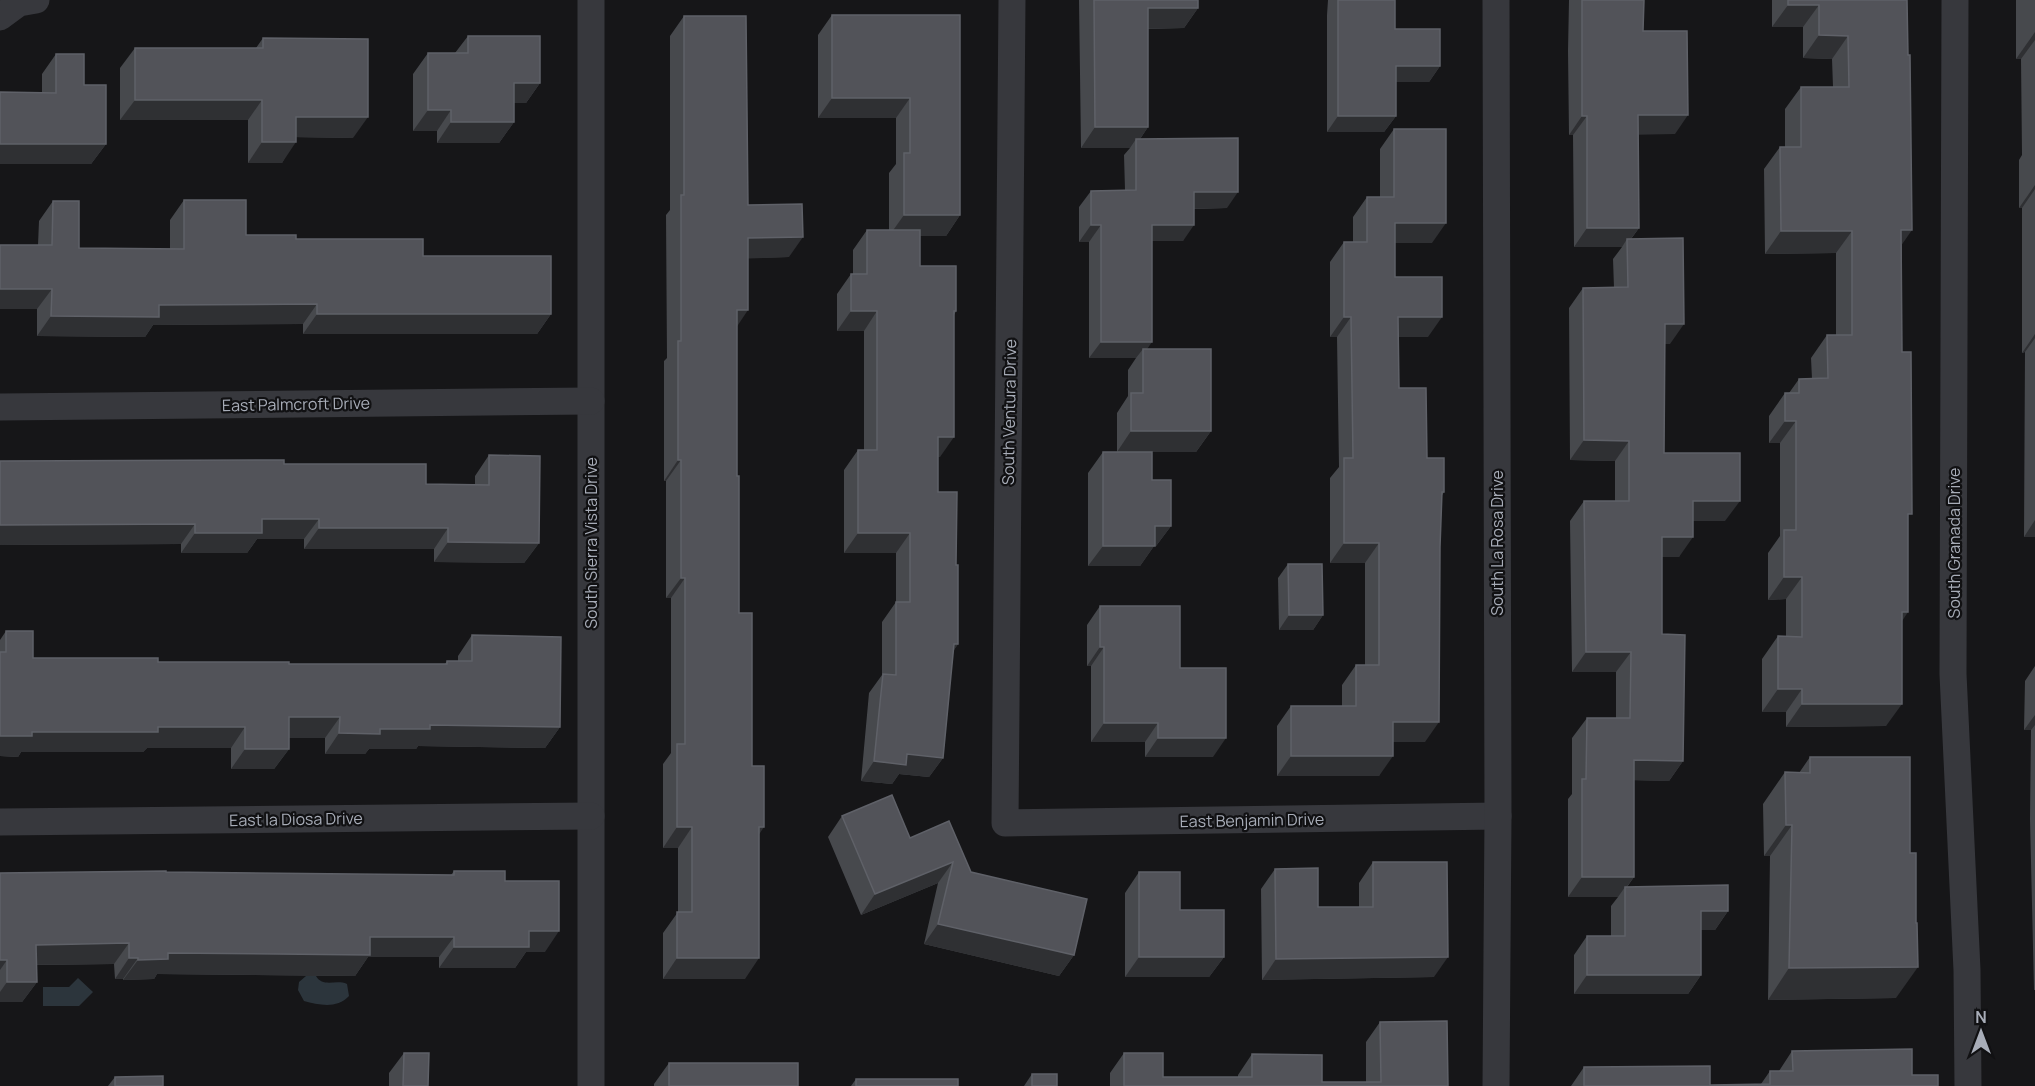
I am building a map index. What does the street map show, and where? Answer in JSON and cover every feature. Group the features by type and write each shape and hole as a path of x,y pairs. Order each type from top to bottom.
{"street":[{"path":"0,17 19,3 36,0"},
{"name":"South Sierra Vista Drive","path":"591,0 591,1086"},
{"name":"South Ventura Drive","path":"1005,824 1012,0"},
{"name":"South La Rosa Drive","path":"1496,0 1498,816 1496,1086"},
{"name":"South Granada Drive","path":"1954,0 1953,674 1967,970 1968,1086"},
{"name":"East Palmcroft Drive","path":"0,407 591,401"},
{"name":"East la Diosa Drive","path":"0,822 591,816"},
{"name":"East Benjamin Drive","path":"1005,824 1498,816"}],"shaded area":[{"path":"306,976 316,976 322,982 347,984 349,996 333,1004 322,1005 304,1001 298,990 299,982"},
{"path":"78,978 93,992 79,1006 43,1006 43,987 69,987"}],"building":[{"path":"1094,0 1198,0 1198,8 1148,8 1148,127 1095,127"},
{"path":"1338,0 1395,0 1395,29 1440,29 1440,66 1396,66 1396,116 1338,116"},
{"path":"1582,0 1644,0 1643,31 1687,31 1688,115 1638,115 1639,228 1587,228 1587,116 1582,116"},
{"path":"1788,0 1907,0 1908,55 1910,55 1912,230 1901,230 1902,352 1911,352 1912,514 1908,514 1908,612 1902,612 1902,704 1802,704 1802,689 1778,689 1778,636 1802,637 1802,577 1784,577 1784,530 1796,530 1796,421 1785,421 1785,393 1799,393 1799,379 1828,378 1827,335 1852,335 1852,231 1781,231 1780,147 1801,147 1801,87 1849,87 1848,36 1819,35 1819,5 1788,5"},
{"path":"832,15 960,15 960,215 904,215 904,153 910,153 910,98 832,98"},
{"path":"684,16 746,16 748,205 802,204 803,237 748,238 748,310 737,310 739,613 752,613 752,766 764,766 764,827 759,827 759,958 677,958 677,912 692,912 692,827 677,827 677,744 685,744 685,578 681,578 681,460 678,460 681,195 684,195"},
{"path":"468,36 540,36 540,83 514,83 514,122 451,122 451,110 428,110 428,53 468,53"},
{"path":"263,38 368,39 368,117 296,117 296,142 262,142 262,100 135,100 135,48 263,48"},
{"path":"56,54 84,54 84,85 106,85 106,144 0,144 0,92 56,93"},
{"path":"1394,129 1446,129 1446,223 1395,223 1395,277 1442,277 1442,317 1398,317 1399,388 1426,388 1427,458 1444,458 1440,547 1439,722 1393,722 1393,756 1291,756 1291,706 1356,706 1356,665 1379,665 1379,543 1344,543 1344,458 1353,458 1351,317 1344,317 1344,242 1367,242 1367,197 1394,197"},
{"path":"1238,138 1238,192 1194,192 1194,225 1152,225 1152,342 1101,342 1101,225 1091,225 1091,191 1136,190 1136,139"},
{"path":"184,200 246,200 246,235 296,235 296,239 423,239 423,256 551,256 551,314 317,314 317,304 159,305 159,317 51,316 52,289 0,289 0,245 52,245 53,201 79,201 79,248 184,249"},
{"path":"867,230 920,230 920,266 956,266 954,437 938,437 938,492 957,492 958,644 954,644 943,758 907,754 906,765 874,761 883,674 896,675 896,602 910,602 910,533 858,533 858,450 877,450 877,311 851,311 851,274 867,274"},
{"path":"1683,238 1684,324 1665,324 1664,453 1740,453 1740,501 1693,501 1693,537 1662,537 1662,634 1685,635 1683,761 1634,760 1634,877 1582,877 1582,779 1586,779 1587,718 1630,718 1631,652 1586,652 1584,501 1629,501 1629,441 1584,440 1583,288 1628,287 1627,239"},
{"path":"1143,349 1211,349 1211,431 1131,431 1131,393 1143,393"},
{"path":"1103,452 1152,452 1152,480 1171,480 1171,526 1155,526 1155,546 1103,546"},
{"path":"489,455 540,456 539,543 448,542 448,528 319,528 319,519 262,519 262,533 195,533 195,524 0,525 0,461 284,460 284,464 426,464 426,484 489,485"},
{"path":"1288,564 1322,564 1323,615 1289,615"},
{"path":"1100,606 1180,606 1180,668 1226,668 1226,738 1158,738 1158,723 1104,723 1104,647 1100,647"},
{"path":"6,631 33,631 33,658 158,658 158,662 289,662 289,664 447,664 447,661 472,661 472,635 561,637 560,727 430,725 430,729 380,729 380,734 339,733 340,717 289,717 289,749 245,749 245,727 158,727 158,732 32,732 32,736 0,736 0,652 6,652"},
{"path":"1810,757 1910,757 1910,853 1916,853 1918,967 1789,968 1792,825 1786,825 1785,772 1810,773"},
{"path":"892,795 910,838 949,821 971,872 1087,899 1074,955 938,924 953,862 875,894 842,816"},
{"path":"1373,862 1447,862 1448,957 1276,959 1275,869 1318,868 1318,907 1373,907"},
{"path":"166,871 454,875 454,871 505,871 505,881 559,881 559,931 529,931 529,947 454,947 454,937 370,937 370,955 168,953 168,959 138,960 138,958 129,958 129,943 36,945 37,982 7,982 7,960 0,960 0,873"},
{"path":"1139,872 1180,872 1180,910 1224,910 1224,957 1139,957"},
{"path":"1728,885 1728,911 1701,911 1701,975 1587,975 1587,936 1625,936 1625,887"},
{"path":"1447,1021 1448,1086 1124,1086 1124,1053 1163,1053 1163,1077 1252,1077 1252,1054 1322,1055 1322,1082 1381,1082 1380,1022"},
{"path":"1912,1049 1912,1075 1938,1075 1938,1086 1584,1086 1584,1067 1710,1066 1710,1085 1770,1084 1770,1071 1793,1071 1792,1051"},
{"path":"404,1053 429,1053 428,1086 403,1086"},
{"path":"669,1063 798,1063 798,1086 669,1086"},
{"path":"1032,1074 1057,1074 1057,1086 1032,1086"},
{"path":"163,1076 163,1086 115,1086 115,1077"},
{"path":"856,1079 958,1079 958,1086 856,1086"}]}
